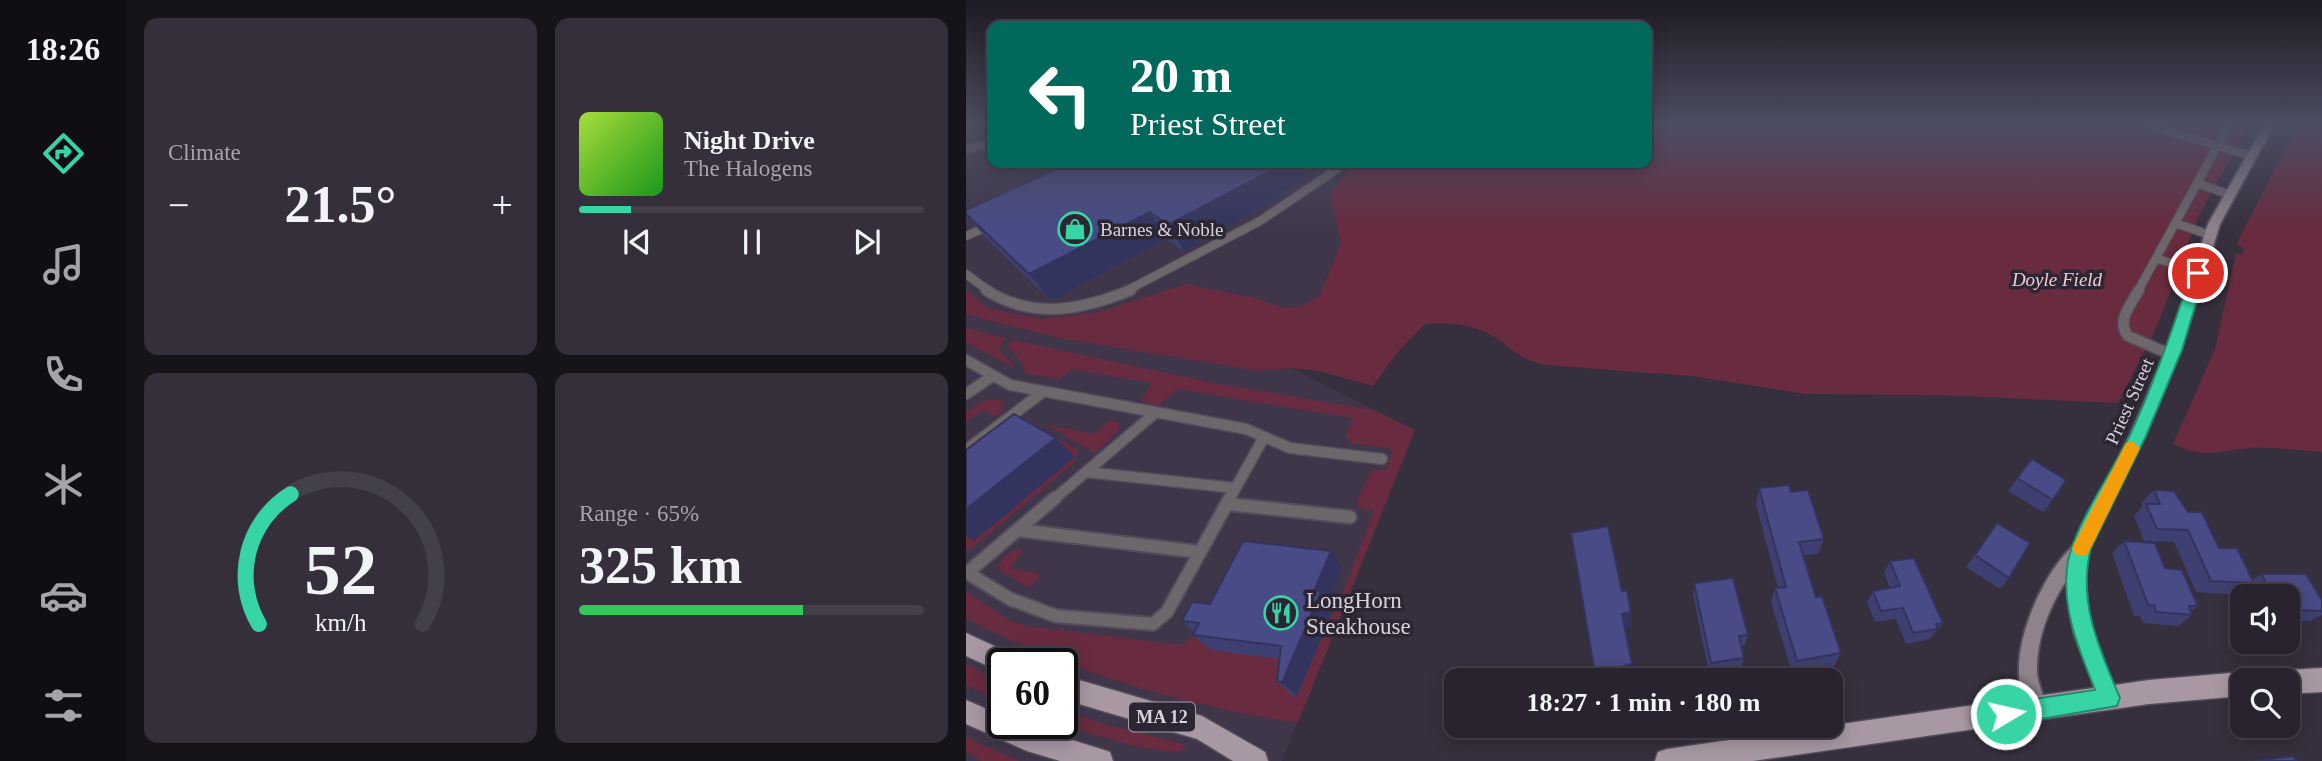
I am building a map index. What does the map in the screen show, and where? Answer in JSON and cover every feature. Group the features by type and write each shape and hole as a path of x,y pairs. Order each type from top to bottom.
{"main road":[{"name":"Priest Street","path":"2109,698 2087,644 2079,614 2076,576 2081,547 2137,436 2172,355 2210,235 2249,161"},
{"path":"2036,709 2028,668 2033,636 2058,579 2081,547"},
{"path":"966,644 987,654"},
{"path":"2300,681 2322,680"},
{"path":"1667,761 2109,698 2230,685"},
{"name":"MA 12","path":"1078,692 1202,728 1256,761"},
{"path":"966,712 1027,739 1101,761"}],"lane":[{"path":"2172,355 2128,336 2122,326 2209,161"},
{"path":"966,274 1002,301 1044,310 1087,304 1142,284 1293,204 1340,168"},
{"path":"2197,183 2230,195"},
{"path":"966,236 995,223"},
{"path":"2175,223 2210,235"},
{"path":"2156,258 2198,273"},
{"path":"966,360 1007,385 1246,429 1290,448 1382,459"},
{"path":"966,394 991,377"},
{"path":"966,450 1043,392"},
{"path":"1154,414 967,573 1010,598 1045,613 1143,626 1153,624 1167,612 1264,437"},
{"path":"1086,472 1235,488"},
{"path":"1227,504 1350,517"},
{"path":"1017,530 1200,552"}],"shaded area":[{"path":"966,161 987,161 987,168 1372,168 1291,368 1415,430 1282,761 966,761"}],"green space":[{"name":"Doyle Field","path":"1652,161 2229,161 2199,215 2157,326 2118,403 1935,395 1805,394 1692,376 1545,365 1519,355 1481,330 1458,324 1425,324 1397,353 1373,386 1319,371 1290,368 1259,371 1059,338 966,314 966,289 987,308 1042,319 1099,312 1187,284 1258,299 1284,308 1303,306 1320,295 1341,243 1330,193 1342,178 1355,168 1652,168"},
{"path":"2280,161 2322,161 2322,452 2249,448 2202,453 2173,444 2215,349 2236,253 2242,254 2244,249 2237,244"},
{"path":"966,328 1005,338 999,350 1017,369 966,342"},
{"path":"1014,340 1208,382 1373,410 1415,430 1298,723 1169,696 1086,670 1078,667 1078,648 1030,648 966,618 966,591 1011,621 1027,626 1182,645 1193,636 1216,639 1310,665 1334,608 1337,608 1374,510 1362,509 1356,503 1371,471 1386,470 1393,449 1351,443 1346,436 1353,418 1177,389 1158,406 1141,401 1152,383 1071,369 1060,379 1023,373 1025,367 1007,345"},
{"path":"983,401 1006,401 1000,408 1004,411 994,416 983,410 966,422 966,412"},
{"path":"1109,421 1119,423 1119,430 1095,453 1045,424 1095,434"},
{"path":"1053,436 1078,450 1075,462 971,549 966,550 966,536 974,541"},
{"path":"1020,548 1023,550 1010,568 1041,574 1029,588 997,568 1005,555"},
{"path":"966,664 987,675 987,695 966,685"},
{"path":"1078,714 1100,723 1184,744 1186,748 1164,751 1078,730"},
{"path":"966,737 1019,761 981,761 966,751"}],"building":[{"path":"1059,168 1272,170 1168,225 1150,212 1029,274 966,214 966,210"},
{"path":"1014,414 1056,438 966,509 966,450"},
{"path":"2032,459 2066,480 2053,500 2017,478"},
{"path":"1789,485 1791,492 1808,490 1824,539 1799,542 1816,597 1822,596 1841,653 1797,661 1775,588 1786,587 1759,488"},
{"path":"2154,490 2174,491 2188,512 2202,512 2219,548 2237,548 2254,583 2211,581 2188,530 2157,529 2146,504 2160,504"},
{"path":"1997,523 2030,543 2009,578 1975,555"},
{"path":"1608,526 1622,591 1627,590 1631,612 1622,614 1632,664 1624,668 1594,668 1571,533"},
{"name":"LongHorn Steakhouse","path":"1243,541 1331,551 1314,591 1321,591 1282,683 1277,681 1281,646 1193,635 1199,623 1182,621 1192,602 1210,604"},
{"path":"2124,541 2155,543 2165,568 2182,570 2198,606 2189,606 2192,615 2156,612 2154,605 2148,605"},
{"path":"1914,558 1943,623 1936,624 1938,629 1913,633 1903,608 1881,611 1873,591 1900,586 1890,561"},
{"path":"2261,574 2306,574 2322,600 2322,611 2300,610 2300,584 2267,584"},
{"path":"1733,578 1748,635 1739,636 1744,658 1711,663 1694,583"},
{"path":"2293,756 2297,761 2255,761"}],"slow traffic":[{"path":"2081,548 2132,448"}],"place":[{"name":"Barnes & Noble","path":"1075,229"},
{"name":"LongHorn Steakhouse","path":"1281,613"}],"route":[{"path":"2006,714 2109,698 2083,633 2077,593 2077,562 2081,547 2137,436 2174,350 2198,273"}]}
